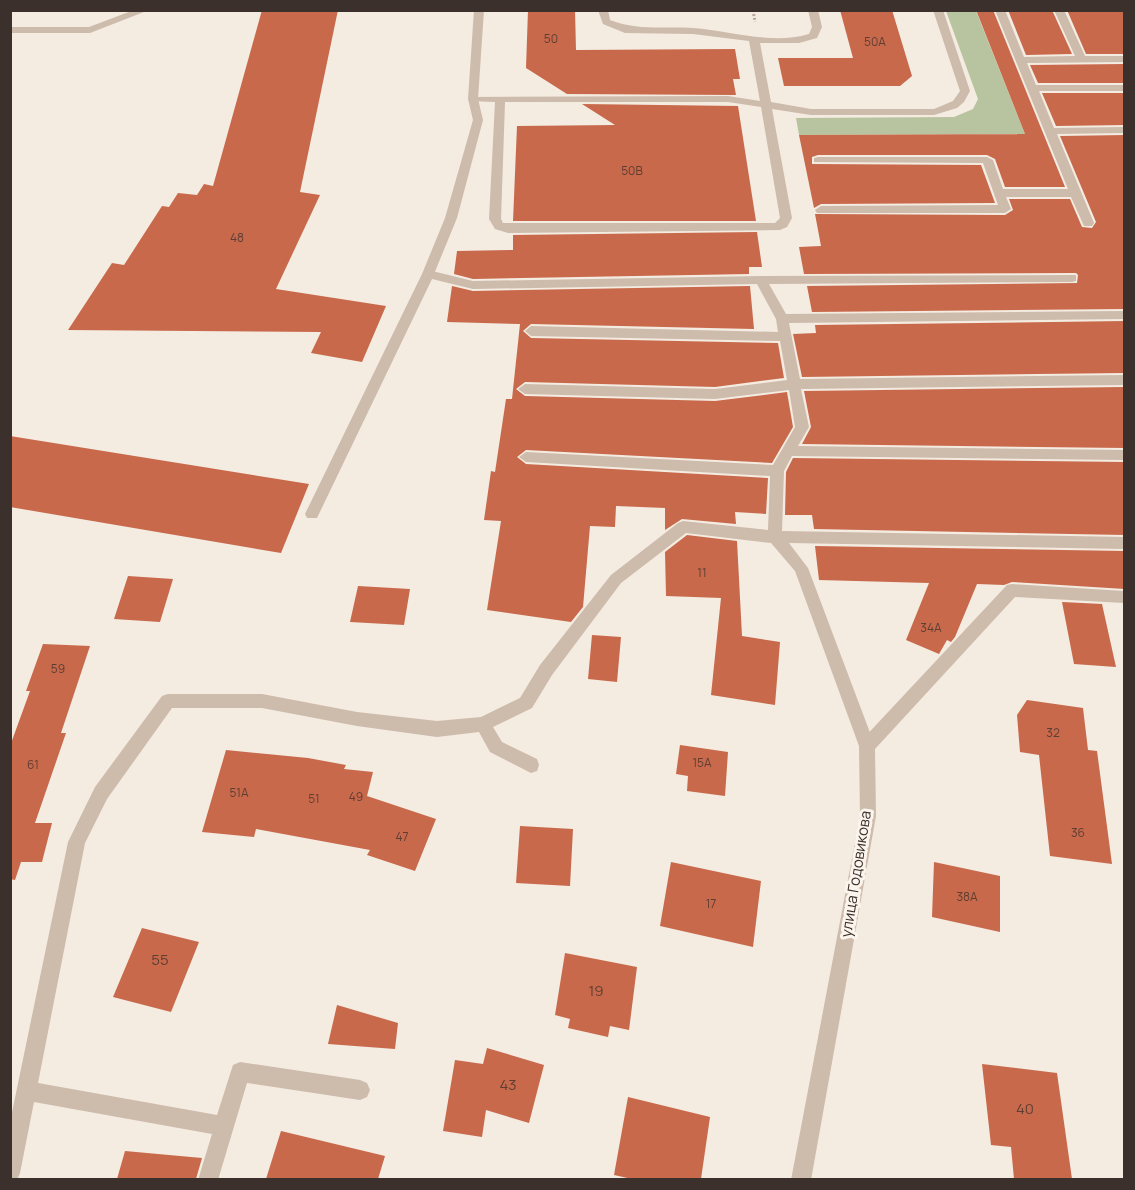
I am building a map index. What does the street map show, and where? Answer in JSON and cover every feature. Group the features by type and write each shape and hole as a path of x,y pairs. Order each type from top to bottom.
{"street":[{"path":"10,30 90,30 144,10"},
{"path":"312,514 428,274 451,218 478,120 473,99 479,10"},
{"path":"603,10 606,22 625,30 693,31 754,40 799,40 813,36 817,27 813,10"},
{"path":"473,99 728,99 811,112 934,112 953,106 964,96 965,87 938,10"},
{"path":"1000,10 1088,223"},
{"path":"1059,10 1081,60"},
{"path":"500,99 495,219 499,226 508,229 780,226 786,218 754,40"},
{"path":"1021,60 1125,59"},
{"path":"1032,88 1125,88"},
{"path":"1050,131 1125,130"},
{"path":"818,160 987,160 1005,209 821,210"},
{"path":"999,194 1076,193"},
{"path":"428,274 473,285 1072,278"},
{"path":"761,280 769,299 782,319 802,427 777,471 775,537"},
{"path":"782,319 1125,315"},
{"path":"531,331 785,337"},
{"path":"525,389 715,394 794,384 1125,380"},
{"path":"790,451 1125,455"},
{"path":"526,457 777,471"},
{"path":"10,1173 77,842 101,794 168,701 262,701 357,719 437,729 483,724 526,704 546,670 616,579 683,527 775,537 1125,543"},
{"name":"улица Годовикова","path":"775,537 801,568 867,746 868,816 801,1179"},
{"path":"867,746 1012,590 1125,597"},
{"path":"483,724 496,747 531,765"},
{"path":"208,1179 240,1072 360,1090"},
{"path":"27,1091 223,1126"}],"green space":[{"path":"946,11 976,11 1025,134 799,135 796,118 954,117 973,109 978,99"}],"building":[{"path":"262,10 338,10 300,192 320,195 276,289 386,306 362,362 311,353 321,332 68,330 112,263 124,265 162,206 169,207 178,193 197,195 204,184 213,186"},
{"path":"528,10 575,10 576,50 735,49 740,79 733,79 736,95 567,94 526,68"},
{"path":"840,10 892,10 912,76 900,86 784,86 778,58 853,58"},
{"path":"976,10 993,10 1065,187 1005,187 995,159 987,155 818,155 812,157 812,164 981,165 995,203 821,204 814,208 799,135 1025,134"},
{"path":"1008,10 1052,10 1072,54 1026,55"},
{"path":"1067,10 1125,10 1125,54 1086,54"},
{"path":"1124,64 1125,83 1038,83 1030,65"},
{"path":"1042,93 1125,93 1125,125 1056,126"},
{"path":"582,104 738,106 756,221 513,221 517,126 615,125"},
{"path":"1125,135 1125,309 812,312 807,286 1077,283 1076,273 804,274 799,247 821,246 815,214 1005,215 1013,210 1009,199 1070,199 1082,227 1092,228 1096,222 1060,136"},
{"path":"757,232 762,267 749,267 749,274 473,279 454,274 457,251 513,250 513,235"},
{"path":"452,286 473,291 750,286 754,329 531,324 523,331 531,338 778,343 784,378 715,387 525,382 516,389 525,396 715,401 787,392 793,427 772,463 526,450 517,457 526,464 768,478 766,514 735,512 736,524 682,519 665,530 665,508 616,506 615,527 590,526 583,607 571,622 487,610 501,521 484,520 491,471 495,472 506,399 512,399 520,324 447,322"},
{"path":"1125,321 1125,373 802,377 793,334 816,333 815,325"},
{"path":"1125,387 1125,448 802,444 811,427 804,391"},
{"path":"10,436 309,484 281,553 10,507"},
{"path":"793,458 1125,462 1125,535 814,529 812,515 785,515 786,472"},
{"path":"687,535 737,541 742,636 780,642 775,705 711,695 721,598 666,596 665,552"},
{"path":"815,546 1125,551 1125,589 1012,582 1004,585 977,584 955,637 951,642 947,640 939,654 906,640 929,583 819,580"},
{"path":"128,576 173,579 160,622 114,619"},
{"path":"358,586 410,589 404,625 350,622"},
{"path":"1062,602 1102,604 1116,667 1074,664"},
{"path":"592,635 621,637 617,682 588,679"},
{"path":"43,644 90,646 61,733 66,733 35,823 52,823 42,862 21,862 15,880 10,879 10,746 30,691 26,691"},
{"path":"1027,700 1083,708 1088,750 1097,751 1112,864 1050,856 1039,755 1020,752 1017,715"},
{"path":"680,745 728,752 725,796 687,791 688,776 676,774"},
{"path":"226,750 308,758 346,765 344,769 373,772 367,796 436,819 415,871 367,855 370,850 256,829 254,837 202,832"},
{"path":"520,826 573,829 570,886 516,883"},
{"path":"671,862 761,881 753,947 660,926"},
{"path":"934,862 1000,876 1000,932 932,917"},
{"path":"142,928 199,942 171,1012 113,997"},
{"path":"565,953 637,967 629,1030 610,1026 608,1037 568,1028 570,1019 555,1015"},
{"path":"337,1005 398,1023 395,1049 328,1044"},
{"path":"487,1048 544,1065 529,1123 486,1110 482,1137 443,1131 455,1060 483,1064"},
{"path":"982,1064 1057,1073 1072,1179 1014,1179 1011,1147 991,1145"},
{"path":"628,1097 710,1117 701,1179 632,1179 614,1175"},
{"path":"281,1131 385,1156 378,1179 266,1179"},
{"path":"125,1151 202,1158 196,1179 117,1179"}]}
